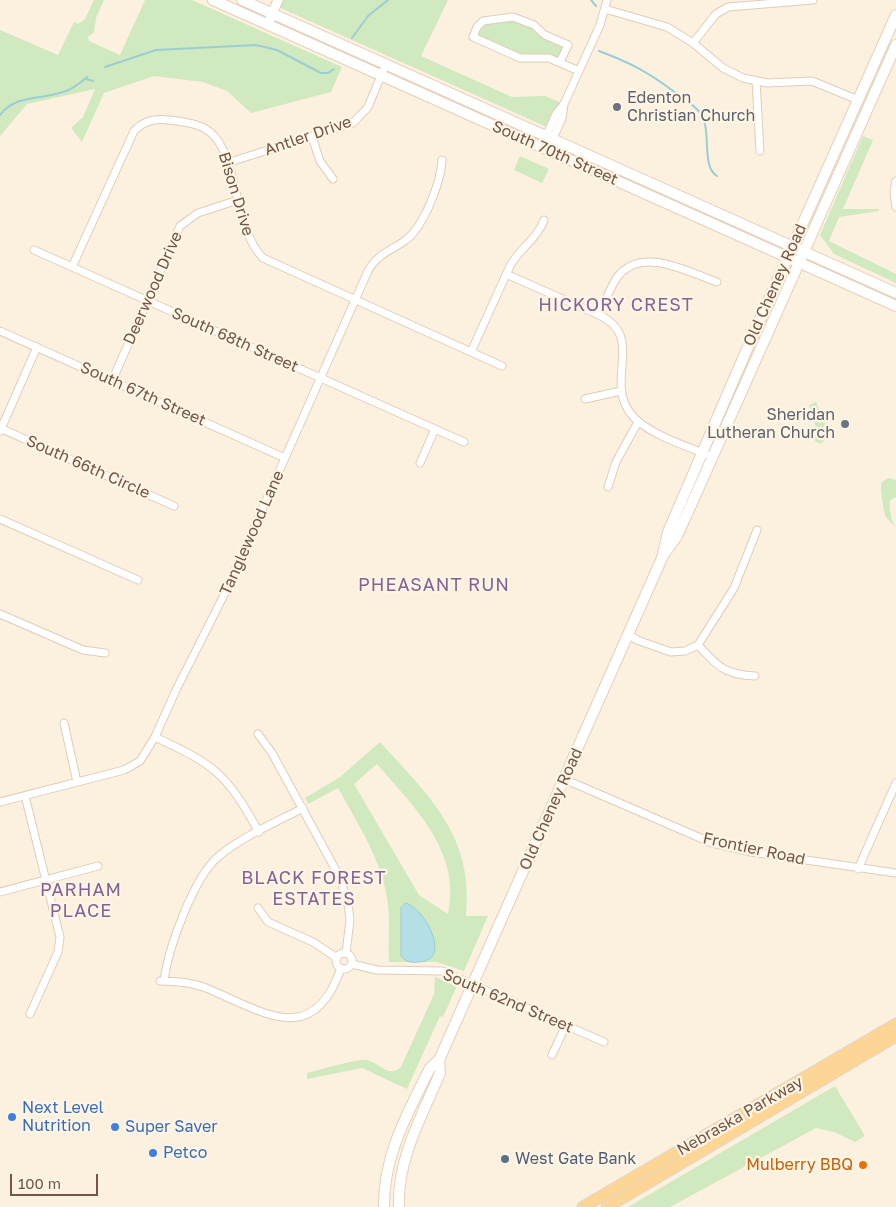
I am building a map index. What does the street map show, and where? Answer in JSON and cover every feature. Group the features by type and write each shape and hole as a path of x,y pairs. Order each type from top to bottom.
{"main road":[{"name":"South 70th Street","path":"213,0 896,306"},
{"name":"South 70th Street","path":"242,0 896,293"},
{"name":"Old Cheney Road","path":"662,558 666,538 703,452 792,246 896,15"},
{"name":"Old Cheney Road","path":"384,1207 385,1181 394,1145 430,1068 439,1060 662,558 677,536 896,45"},
{"name":"Nebraska Parkway","path":"584,1207 896,1024"},
{"name":"Nebraska Parkway","path":"607,1207 896,1036"},
{"name":"Old Cheney Road","path":"399,1207 400,1180 404,1161 440,1073 439,1060"}],"street":[{"path":"268,24 278,0"},
{"path":"544,148 562,118 564,104 605,9 607,0"},
{"path":"693,43 716,14 728,7 813,0"},
{"path":"605,9 667,27 693,43 723,68 756,82 812,81 858,100"},
{"path":"560,62 568,45 547,36 534,25 518,18 483,21 473,37 520,58 549,58 579,71"},
{"name":"Antler Drive","path":"227,163 347,126 358,119 368,107 386,64"},
{"path":"756,82 760,151"},
{"name":"Bison Drive","path":"72,267 130,137 140,126 151,120 165,119 203,127 218,141 227,163 250,241 263,258 502,366"},
{"path":"312,137 320,161 333,179"},
{"name":"Tanglewood Lane","path":"77,782 124,770 140,761 155,737 176,690 225,593 368,271 377,258 405,241 415,231 439,183 442,160"},
{"path":"896,181 894,192 896,207"},
{"name":"Deerwood Drive","path":"112,381 176,232 186,220 198,212 238,200"},
{"path":"471,352 517,254 536,234 544,220"},
{"name":"South 68th Street","path":"34,250 464,442"},
{"path":"600,315 618,277 628,267 642,262 658,262 717,282"},
{"path":"506,274 600,315 614,323 622,335 624,349 621,392 629,412 638,422 713,456"},
{"name":"South 67th Street","path":"0,331 285,458"},
{"path":"0,429 37,347"},
{"path":"586,399 621,392"},
{"path":"608,487 616,462 638,422"},
{"name":"South 66th Circle","path":"0,429 174,506"},
{"path":"420,463 436,429"},
{"path":"0,519 138,580"},
{"path":"628,634 637,640 671,652 686,651 698,645 734,588 757,530"},
{"path":"0,614 83,650 105,653"},
{"path":"698,645 726,671 739,676 755,676"},
{"path":"0,802 77,782 64,723"},
{"path":"258,734 272,753 339,876 350,920 346,953"},
{"path":"155,737 206,762 222,776 239,796 259,832"},
{"name":"Frontier Road","path":"564,779 712,843 751,852 896,874"},
{"path":"858,869 896,782"},
{"path":"25,796 59,930 60,944 30,1014"},
{"path":"303,808 218,856 202,878 175,936 162,981 186,982 205,988 263,1014 281,1018 298,1017 316,1010 323,1004 341,968"},
{"path":"0,892 98,866"},
{"path":"258,908 268,922 313,942 337,958"},
{"path":"337,958 346,953"},
{"path":"341,968 348,968 352,964 352,958 346,953"},
{"path":"337,958 336,962 341,968"},
{"name":"South 62nd Street","path":"352,964 382,970 436,970 473,984 604,1042"},
{"path":"552,1055 566,1025"}],"green space":[{"path":"94,0 104,0 96,18 94,32 88,37 89,41 120,55 145,0 192,0 342,67 331,92 251,113 227,91 203,82 154,76 104,93 82,142 71,128 83,117 95,89 27,104 0,136 0,30 58,55 74,22 78,24 85,19"},
{"path":"279,0 448,0 421,56 512,97 545,96 564,104 549,128 276,6"},
{"path":"513,17 568,45 560,62 531,59 473,37 479,24"},
{"path":"863,136 873,140 843,209 879,209 879,211 839,217 829,241 896,274 896,283 834,254 820,235"},
{"path":"520,156 549,169 542,183 514,170"},
{"path":"816,402 831,432 821,444 815,441 816,428 809,405"},
{"path":"888,478 896,480 896,497 890,500 890,511 896,528 885,516 882,498 882,482"},
{"path":"380,742 416,781 445,820 455,840 463,863 467,888 466,916 488,916 464,971 437,962 389,962 388,904 381,873 369,844 338,788 308,804 305,798 340,777","holes":["377,764 419,814 432,832 441,851 448,870 450,892 448,914 419,895 354,784"]},
{"path":"435,977 457,986 443,1017 440,1016 407,1089 362,1068 307,1079 307,1073 360,1060 370,1061 391,1071 401,1067 434,994"},
{"path":"835,1086 865,1136 855,1142 834,1132 816,1128 670,1207 628,1207"}],"water":[{"path":"406,903 421,914 432,934 435,944 434,953 429,959 411,962 401,956 401,908"}],"waterway":[{"path":"352,38 368,16 388,0"},
{"path":"591,0 596,6"},
{"path":"105,67 156,50 256,45 277,50 321,73 328,73 334,69"},
{"path":"599,51 631,64 649,74 699,111 706,130 709,165 717,176"},
{"path":"0,115 13,104 66,91 87,77"},
{"path":"86,79 93,81"}],"place":[{"name":"Edenton Christian Church","path":"617,107"},
{"name":"Sheridan Lutheran Church","path":"845,424"},
{"name":"Next Level Nutrition","path":"12,1117"},
{"name":"Super Saver","path":"115,1127"},
{"name":"Petco","path":"153,1153"},
{"name":"West Gate Bank","path":"505,1159"},
{"name":"Mulberry BBQ","path":"863,1165"}],"district":[{"name":"HICKORY CREST","path":"616,305"},
{"name":"PHEASANT RUN","path":"434,585"},
{"name":"BLACK FOREST ESTATES","path":"314,888"},
{"name":"PARHAM PLACE","path":"81,900"}]}
